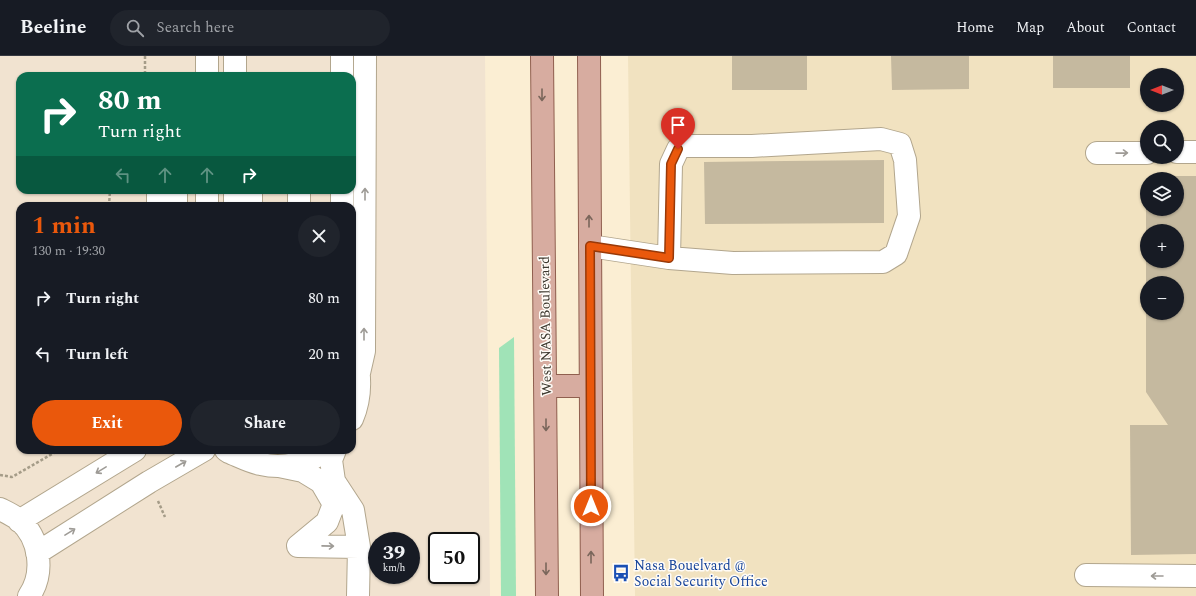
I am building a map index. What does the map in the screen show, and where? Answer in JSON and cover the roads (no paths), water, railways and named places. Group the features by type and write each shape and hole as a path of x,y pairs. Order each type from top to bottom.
{"main road":[{"name":"West NASA Boulevard","path":"542,56 547,596"},
{"path":"589,56 592,596"},
{"path":"545,386 590,386"}],"lane":[{"path":"207,56 207,72"},
{"path":"235,56 235,72"},
{"path":"342,56 342,72"},
{"path":"359,373 364,351 358,233 365,56"},
{"path":"590,246 669,258 733,263 883,262 896,254 909,216 905,160 900,144 881,139 752,146 683,146 678,149 671,164 669,258"},
{"path":"1184,152 1196,152"},
{"path":"1097,153 1140,153"},
{"path":"356,358 360,391 356,408"},
{"path":"19,521 128,454"},
{"path":"37,552 149,482 197,454"},
{"path":"234,454 260,464 303,471 321,482 345,522 357,553"},
{"path":"279,466 301,463 322,454"},
{"path":"333,454 331,460 334,481 353,510 357,553 358,596"},
{"path":"334,504 327,522 298,546 357,553"},
{"path":"0,509 19,521 28,530 34,541 37,552 38,567 36,581 30,595"},
{"path":"1086,575 1196,576"}],"place":[{"name":"Nasa Bouelvard @ Social Security Office","path":"621,573"}]}
